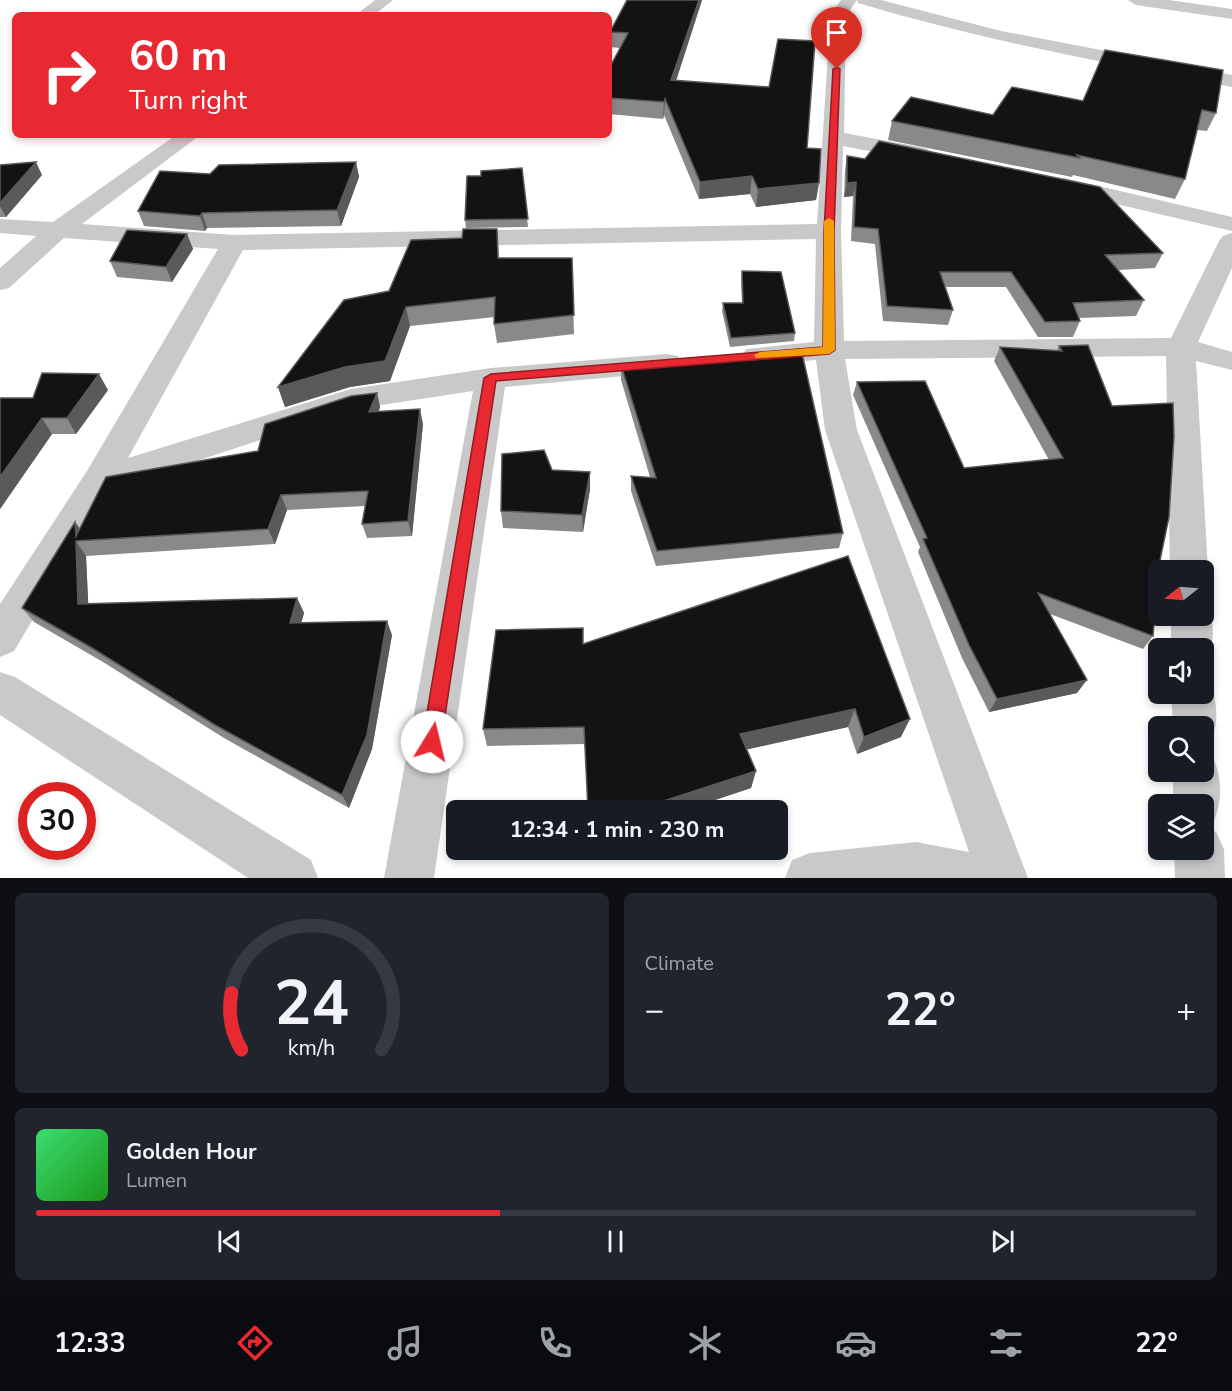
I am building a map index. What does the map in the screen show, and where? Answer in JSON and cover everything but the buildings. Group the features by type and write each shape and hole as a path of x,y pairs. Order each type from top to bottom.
{"street":[{"path":"368,12 385,0"},
{"path":"849,0 842,10 838,23 829,231 829,350 841,430 1003,878"},
{"path":"864,0 950,25 1030,43 1232,81"},
{"path":"1136,0 1232,14"},
{"path":"0,282 57,231 186,138"},
{"path":"834,138 938,157"},
{"path":"1046,181 1232,224"},
{"path":"0,226 234,243 423,241 829,231"},
{"path":"1189,560 1181,347 1232,241"},
{"path":"0,639 99,480 234,243"},
{"path":"99,480 351,399 491,378 829,350 1181,347 1232,361"},
{"path":"409,878 491,378"},
{"path":"0,691 293,878"},
{"path":"1199,860 1200,878"},
{"path":"810,878 916,867 975,878"}],"slow traffic":[{"path":"760,355 829,350 829,221"}],"route":[{"path":"432,742 491,378 829,350 829,231 837,69"}]}
